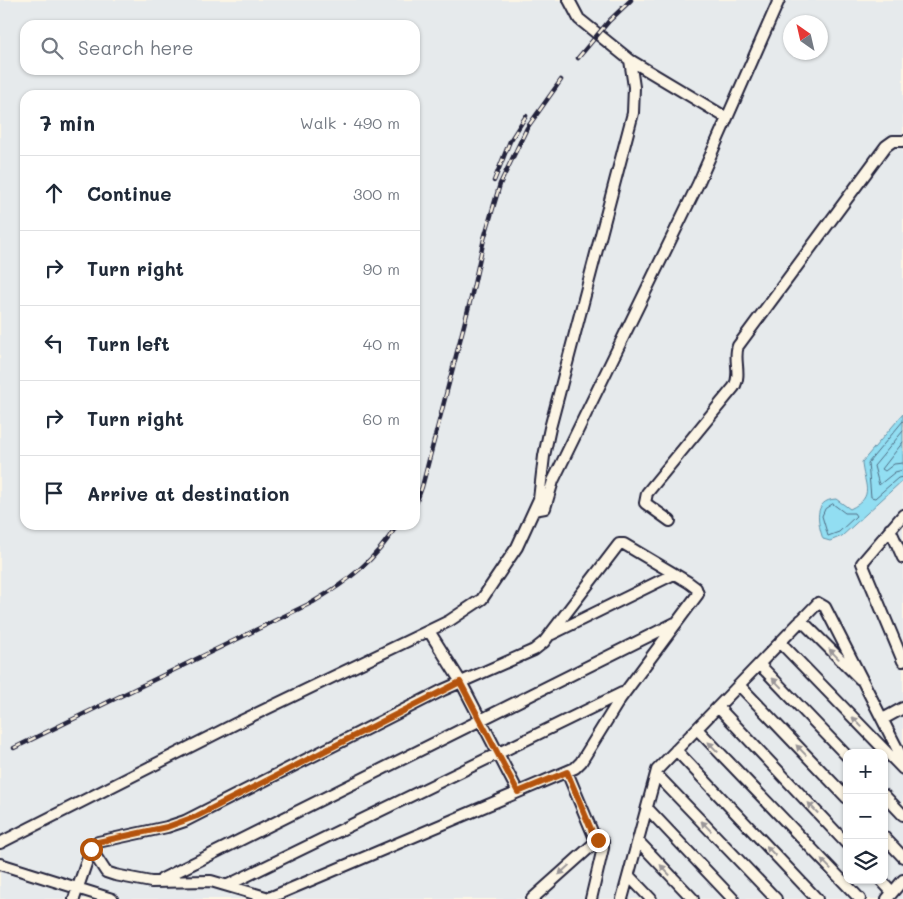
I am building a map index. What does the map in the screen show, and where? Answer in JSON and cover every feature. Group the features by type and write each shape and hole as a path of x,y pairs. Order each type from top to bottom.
{"street":[{"path":"569,0 579,19 630,60 727,118"},
{"path":"534,510 545,508 553,481 612,362 727,118 779,0"},
{"path":"0,842 235,724 430,631 467,611 486,595 518,547 540,495 544,456 550,428 628,137 634,93 630,60"},
{"path":"670,521 645,503 647,493 734,387 738,378 736,352 738,346 886,146 893,141 903,141"},
{"path":"903,516 862,563 903,661"},
{"path":"890,529 903,558"},
{"path":"74,899 91,849 98,842 167,827 191,818 460,682 534,650 548,636 619,544 624,544 698,591 697,596 626,691 581,762 567,772 274,896 266,897 210,880 139,881 110,874 103,868 91,849"},
{"path":"548,636 674,574"},
{"path":"622,899 656,774 676,750 815,605 823,604 903,760"},
{"path":"801,620 867,687"},
{"path":"159,881 480,719 678,622"},
{"path":"430,631 460,682 518,792"},
{"path":"780,642 903,769"},
{"path":"759,664 843,752"},
{"path":"739,685 843,794"},
{"path":"228,885 626,691"},
{"path":"718,707 843,840"},
{"path":"883,719 903,708"},
{"path":"696,729 860,899"},
{"path":"676,750 817,899"},
{"path":"567,772 596,841"},
{"path":"656,774 776,899"},
{"path":"888,799 903,815"},
{"path":"647,808 733,899"},
{"path":"886,839 903,857"},
{"path":"532,899 596,841 601,840 604,844 591,899"},
{"path":"638,841 692,899"},
{"path":"0,864 112,899"},
{"path":"628,876 651,899"},
{"path":"883,884 890,895 903,880"}],"shaded area":[{"path":"0,0 903,0 903,899 0,899"}],"water":[{"path":"903,414 903,480 842,536 830,541 823,539 819,520 820,508 828,500 836,499 850,509 863,499 866,489 862,462"}],"railway":[{"path":"578,58 609,21 631,0"},
{"path":"420,492 471,298 484,239 500,184 527,128 561,80"},
{"path":"494,181 510,141 526,116"},
{"path":"14,748 313,602 360,569 380,549 394,530"}],"route":[{"path":"91,849 98,842 176,825 197,816 460,682 518,792 567,772 596,841 598,840"}]}
